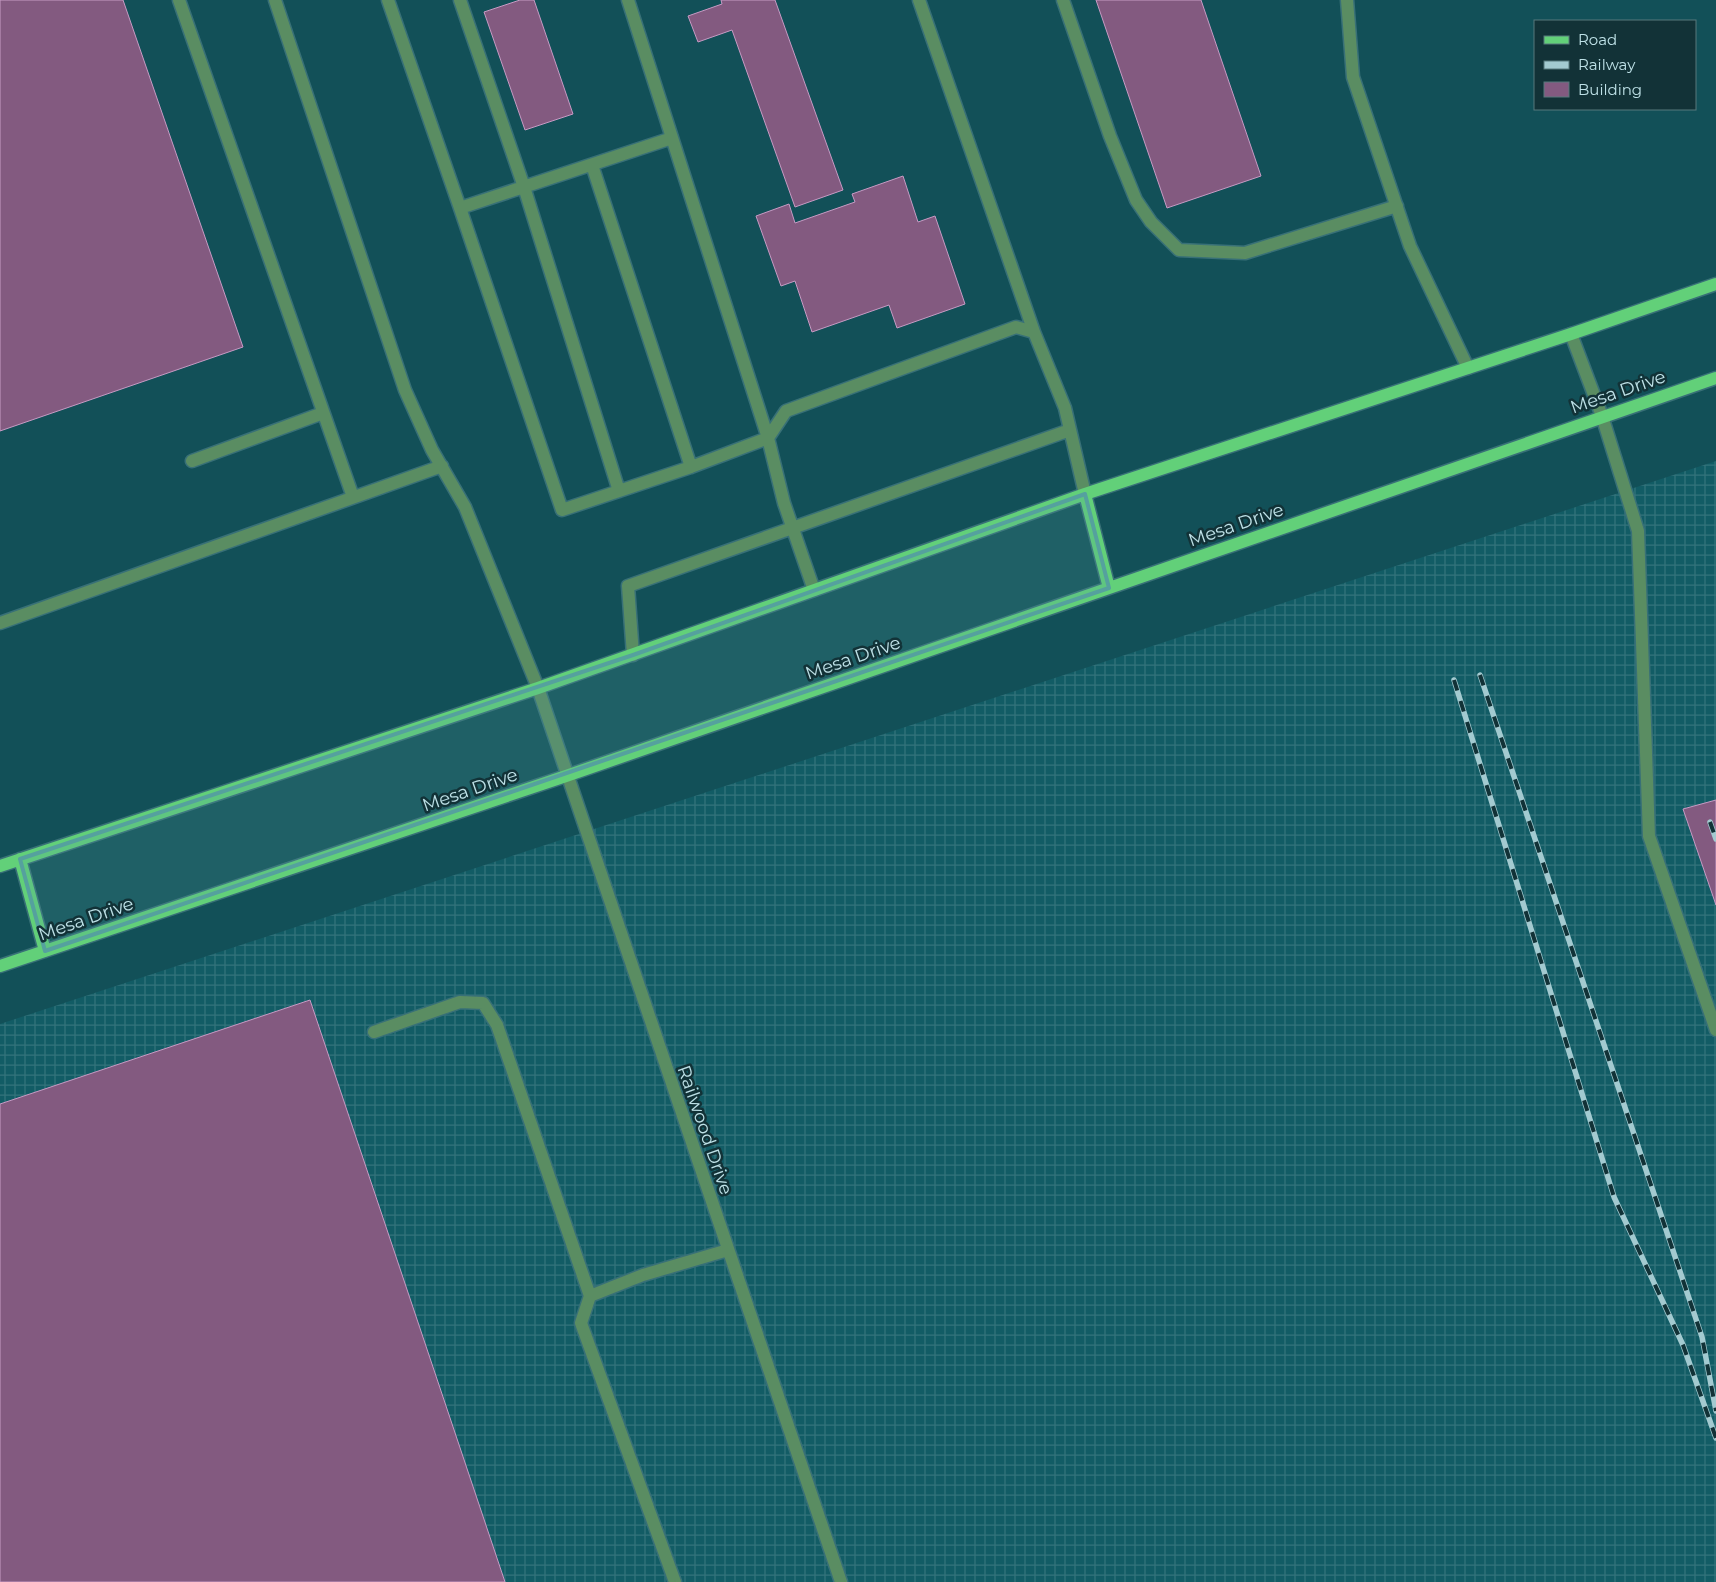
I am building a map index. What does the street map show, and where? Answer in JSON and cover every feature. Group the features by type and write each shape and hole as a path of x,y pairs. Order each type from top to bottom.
{"main road":[{"path":"0,866 538,688 1085,494 1571,334 1716,284"},
{"name":"Mesa Drive","path":"0,966 566,776 1716,378"},
{"path":"1085,494 1109,588"},
{"path":"20,859 45,951"}],"street":[{"path":"179,0 322,413 353,497"},
{"name":"Railwood Drive","path":"275,0 405,390 432,450 465,507 538,688 566,776 841,1582"},
{"path":"388,0 562,510 691,467 768,438 786,411 1016,327 1034,332"},
{"path":"460,0 524,188 619,491"},
{"path":"628,0 768,438 784,504 814,590"},
{"path":"919,0 1034,332 1066,408 1085,494"},
{"path":"1063,0 1110,136 1136,200 1151,222 1179,250 1245,253 1397,206"},
{"path":"1347,0 1353,77 1410,246 1468,368"},
{"path":"460,208 672,138"},
{"path":"592,165 691,467"},
{"path":"1571,334 1602,416 1638,531 1649,836 1716,1030"},
{"path":"192,461 322,413"},
{"path":"633,654 628,586 1070,430"},
{"path":"0,623 442,466"},
{"path":"374,1032 460,1002 483,1003 498,1025 590,1296 581,1323 675,1582"},
{"path":"590,1296 643,1274 728,1250"}],"highlighted area":[{"path":"1085,494 1109,588 45,951 20,859 633,655"}],"shaded area":[{"path":"1716,461 1716,1582 0,1582 0,1024"}],"building":[{"path":"0,0 123,0 243,347 0,431"},
{"path":"520,0 534,0 573,114 525,130 484,12"},
{"path":"721,0 775,0 843,190 795,207 732,30 698,42 688,16 722,4"},
{"path":"1096,0 1201,0 1261,176 1167,208"},
{"path":"903,176 918,222 935,216 965,304 897,328 889,305 812,332 795,281 781,286 756,216 789,204 795,223 855,202 852,194"},
{"path":"1716,800 1716,905 1683,809"},
{"path":"310,1000 505,1582 0,1582 0,1104"}],"railway":[{"path":"1480,675 1702,1337 1716,1411"},
{"path":"1454,680 1614,1197 1683,1345 1716,1438"},
{"path":"1710,822 1716,839"}]}
